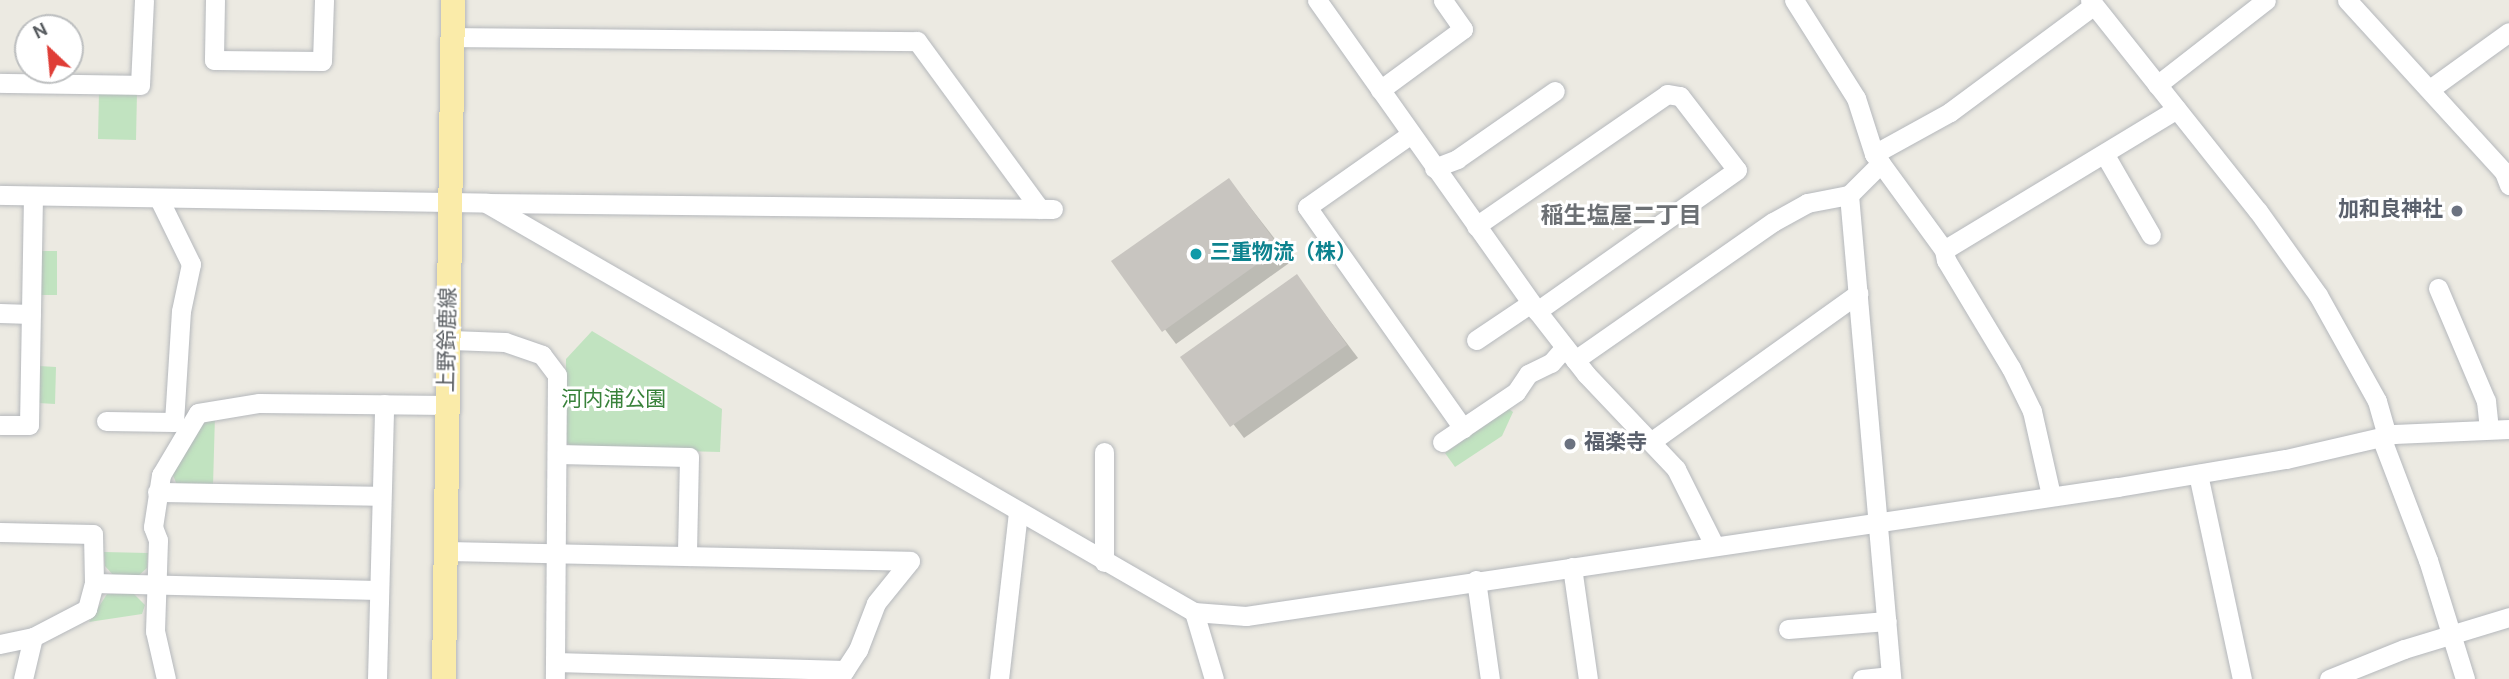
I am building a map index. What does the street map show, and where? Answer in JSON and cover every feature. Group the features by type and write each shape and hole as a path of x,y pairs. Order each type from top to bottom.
{"main road":[{"name":"上野鈴鹿線","path":"443,679 451,341 449,205 453,0"}],"street":[{"path":"0,83 140,85 144,0"},
{"path":"215,0 214,60 309,61 322,61 324,0"},
{"path":"1317,0 1534,307 1570,353 1652,441 1685,482 1714,545"},
{"path":"1380,90 1463,29 1443,0"},
{"path":"1794,0 1856,98 1878,159 1944,250 2032,411 2045,454 2050,495"},
{"path":"2157,85 2266,0"},
{"path":"2347,0 2504,172 2509,185"},
{"path":"1442,442 1516,392 1528,374 1570,353 1773,222 1807,203 1849,195 1878,159 1950,112 2092,2 2258,211 2318,295 2377,401 2384,437 2453,634 2465,679"},
{"path":"2430,89 2509,32"},
{"path":"0,195 449,205 486,203 1047,209 917,41 453,37"},
{"path":"1434,168 1457,159 1556,91"},
{"path":"1476,226 1667,94 1680,96 1737,170 1534,307 1476,340"},
{"path":"1944,250 2105,155 2176,109"},
{"path":"1410,134 1307,207 1464,428"},
{"path":"2105,155 2151,235"},
{"path":"1849,195 1891,678 1862,679"},
{"path":"0,425 29,425 33,196"},
{"path":"106,421 174,422 181,311 191,264 159,199"},
{"path":"486,203 1194,612 1246,616 2198,474 2384,437 2509,429"},
{"path":"2438,288 2486,401 2489,429"},
{"path":"1652,441 1859,293"},
{"path":"0,313 31,314"},
{"path":"445,551 555,551 910,561 876,603 842,675 555,671 555,551 557,375 550,360 505,342 451,341"},
{"path":"166,679 155,631 158,540 153,527 161,475 198,413 259,403 448,405"},
{"path":"377,679 384,404"},
{"path":"1104,453 1104,562"},
{"path":"557,454 689,457 687,555"},
{"path":"2198,474 2242,679"},
{"path":"158,492 380,496"},
{"path":"999,679 1018,511"},
{"path":"0,532 93,534 94,583 87,609 33,637 0,644"},
{"path":"1572,567 1588,679"},
{"path":"1475,580 1490,679"},
{"path":"94,583 157,587 378,590"},
{"path":"1194,612 1214,679"},
{"path":"2329,679 2453,634 2509,617"},
{"path":"1788,629 1887,621"},
{"path":"23,679 33,637"}],"green space":[{"path":"99,92 137,92 136,140 98,139"},
{"path":"40,251 57,251 57,295 40,295"},
{"name":"河内浦公園","path":"592,331 722,409 720,452 573,448 565,441 566,359"},
{"path":"39,366 56,367 55,404 38,403"},
{"path":"1509,409 1513,412 1502,436 1455,467 1445,453"},
{"path":"215,415 213,486 177,485 172,473 199,427"},
{"path":"104,552 148,553 147,568 137,577 114,576 105,566"},
{"path":"107,594 134,594 145,605 142,614 89,622"}],"building":[{"name":"三重物流（株）","path":"1229,178 1280,248 1162,332 1111,261"},
{"name":"三重物流（株）","path":"1297,274 1347,345 1230,427 1180,357"}],"place":[{"name":"加和良神社","path":"2457,211"},
{"name":"三重物流（株）","path":"1196,254"},
{"name":"福楽寺","path":"1570,444"}],"district":[{"name":"稲生塩屋二丁目","path":"1621,218"}]}
